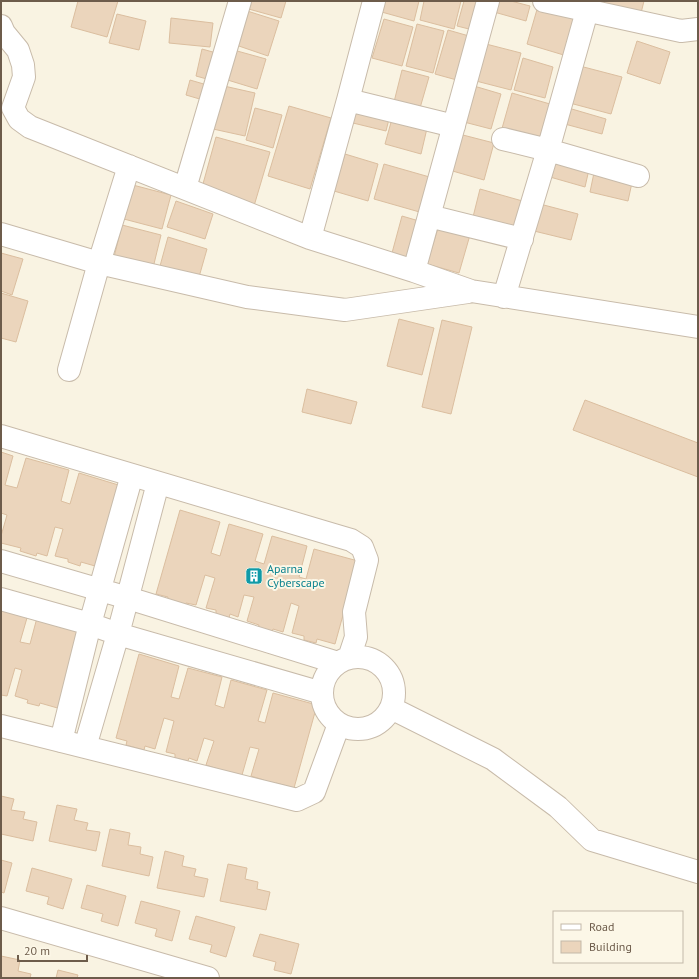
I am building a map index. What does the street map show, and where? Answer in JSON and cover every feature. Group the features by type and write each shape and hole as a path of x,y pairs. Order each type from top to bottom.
{"street":[{"path":"185,188 240,1"},
{"path":"310,238 374,1"},
{"path":"414,271 488,1"},
{"path":"544,1 681,31 698,29"},
{"path":"504,297 548,150 587,10"},
{"path":"1,26 4,33 18,50 23,65 24,77 13,108 19,119 30,127 310,238 414,271 471,292 698,327"},
{"path":"348,100 454,126"},
{"path":"503,139 548,150 638,176"},
{"path":"69,370 99,263 129,166"},
{"path":"429,216 522,238"},
{"path":"1,234 99,263 247,297 345,310 471,292"},
{"path":"1,436 350,540 362,547 367,560 354,612 356,637 343,660 329,671 324,681 322,693 324,705 330,716 339,724 350,728 363,729 374,726 384,718 391,708 394,696 394,685 389,674 381,665 372,659 360,656 343,660 1,561"},
{"path":"61,741 90,624 132,475"},
{"path":"85,747 128,598 158,483"},
{"path":"1,599 322,693"},
{"path":"391,708 493,759 558,807 592,840 698,872"},
{"path":"1,726 297,800 314,792 339,724"},
{"path":"1,918 208,978"}],"building":[{"path":"78,1 118,1 107,37 71,27"},
{"path":"247,1 286,1 281,18 245,8"},
{"path":"381,1 419,1 414,21 378,11"},
{"path":"424,1 461,1 454,29 420,20"},
{"path":"464,1 481,1 473,30 457,26"},
{"path":"497,1 511,1 530,6 526,21 494,12"},
{"path":"578,1 644,1 640,17"},
{"path":"538,6 578,17 567,56 527,44"},
{"path":"244,10 279,21 268,56 233,44"},
{"path":"117,14 146,21 139,50 109,43"},
{"path":"171,18 213,23 210,47 169,43"},
{"path":"384,19 413,27 402,66 372,58"},
{"path":"417,24 444,31 433,73 406,66"},
{"path":"448,30 476,38 464,82 435,74"},
{"path":"637,41 670,52 660,84 627,73"},
{"path":"486,44 521,53 511,90 476,81"},
{"path":"202,49 220,54 214,81 196,76"},
{"path":"230,49 266,59 257,89 221,78"},
{"path":"523,58 553,67 545,98 514,90"},
{"path":"576,65 622,77 611,114 566,102"},
{"path":"402,70 429,77 420,108 394,102"},
{"path":"190,80 214,87 210,102 186,95"},
{"path":"224,86 255,93 245,136 213,129"},
{"path":"474,86 501,94 491,129 464,122"},
{"path":"512,93 550,104 538,143 501,132"},
{"path":"289,106 331,118 310,189 268,176"},
{"path":"357,107 390,115 386,131 353,123"},
{"path":"565,107 606,119 602,134 561,123"},
{"path":"255,108 282,115 273,148 246,140"},
{"path":"393,115 428,124 421,154 385,144"},
{"path":"459,134 494,143 484,180 449,170"},
{"path":"216,137 270,152 254,206 201,191"},
{"path":"345,154 378,164 368,201 334,191"},
{"path":"556,155 590,165 585,187 550,177"},
{"path":"384,164 433,178 423,213 374,199"},
{"path":"595,168 633,178 628,201 590,192"},
{"path":"129,184 171,195 162,229 120,218"},
{"path":"480,189 526,202 518,233 472,221"},
{"path":"176,201 213,214 205,239 167,227"},
{"path":"540,204 578,214 571,240 534,231"},
{"path":"402,216 419,221 408,258 392,253"},
{"path":"122,225 161,235 153,268 114,257"},
{"path":"439,225 470,235 459,273 427,264"},
{"path":"168,237 207,249 199,277 160,266"},
{"path":"1,253 23,259 12,295 1,291"},
{"path":"1,293 28,301 16,342 1,338"},
{"path":"399,319 434,328 422,375 387,366"},
{"path":"442,320 472,327 451,414 422,407"},
{"path":"307,389 357,402 351,424 302,412"},
{"path":"585,400 698,443 698,477 573,430"},
{"path":"1,452 13,456 5,485 17,488 26,458 69,470 61,501 70,504 79,473 125,487 102,568 81,562 80,566 68,562 68,559 55,556 63,529 55,527 47,556 37,553 36,556 20,551 21,548 1,543 1,536 7,515 1,513"},
{"name":"Aparna Cyberscape","path":"180,510 220,522 211,553 220,556 229,524 263,534 255,561 264,564 272,536 307,546 299,577 306,579 314,549 358,561 335,644 317,639 316,643 304,640 304,636 292,633 299,606 291,603 283,632 273,629 272,632 258,628 259,625 247,621 254,597 244,595 238,617 230,614 229,618 216,614 216,610 206,608 215,578 205,575 196,605 186,603 185,606 167,601 168,597 156,594"},
{"path":"1,603 29,611 20,642 30,644 38,614 84,627 61,709 40,703 39,706 27,703 28,700 15,696 22,670 15,668 7,696 1,695"},
{"path":"139,654 179,666 171,697 179,699 188,668 222,677 215,705 224,708 231,680 267,690 258,721 265,723 273,693 317,705 294,788 276,783 275,787 263,783 264,780 251,776 259,749 250,747 242,775 217,772 218,769 206,765 214,741 204,738 197,761 189,758 188,761 175,758 175,754 166,752 174,721 164,718 155,749 145,746 144,750 126,745 127,741 116,738"},
{"path":"1,796 14,799 11,810 25,812 23,819 37,822 33,841 1,834"},
{"path":"57,805 77,809 74,820 88,823 86,830 100,832 96,851 49,841"},
{"path":"110,829 130,833 128,845 141,847 140,854 153,857 149,876 102,866"},
{"path":"165,851 184,856 182,866 196,869 194,876 208,879 204,897 157,888"},
{"path":"1,860 12,863 4,893 1,892"},
{"path":"228,864 247,868 245,879 258,882 257,889 270,892 266,910 220,901"},
{"path":"32,868 72,879 63,909 47,904 49,897 26,891"},
{"path":"87,885 126,896 118,926 101,921 103,914 81,908"},
{"path":"141,901 180,911 172,941 155,936 157,929 135,923"},
{"path":"196,916 235,927 226,957 210,952 212,945 189,939"},
{"path":"260,934 299,944 291,974 274,970 276,962 253,956"},
{"path":"1,956 20,960 18,971 31,974 30,978 1,978"},
{"path":"58,970 78,975 77,978 56,978"}],"place":[{"name":"Aparna Cyberscape","path":"254,576"}]}
